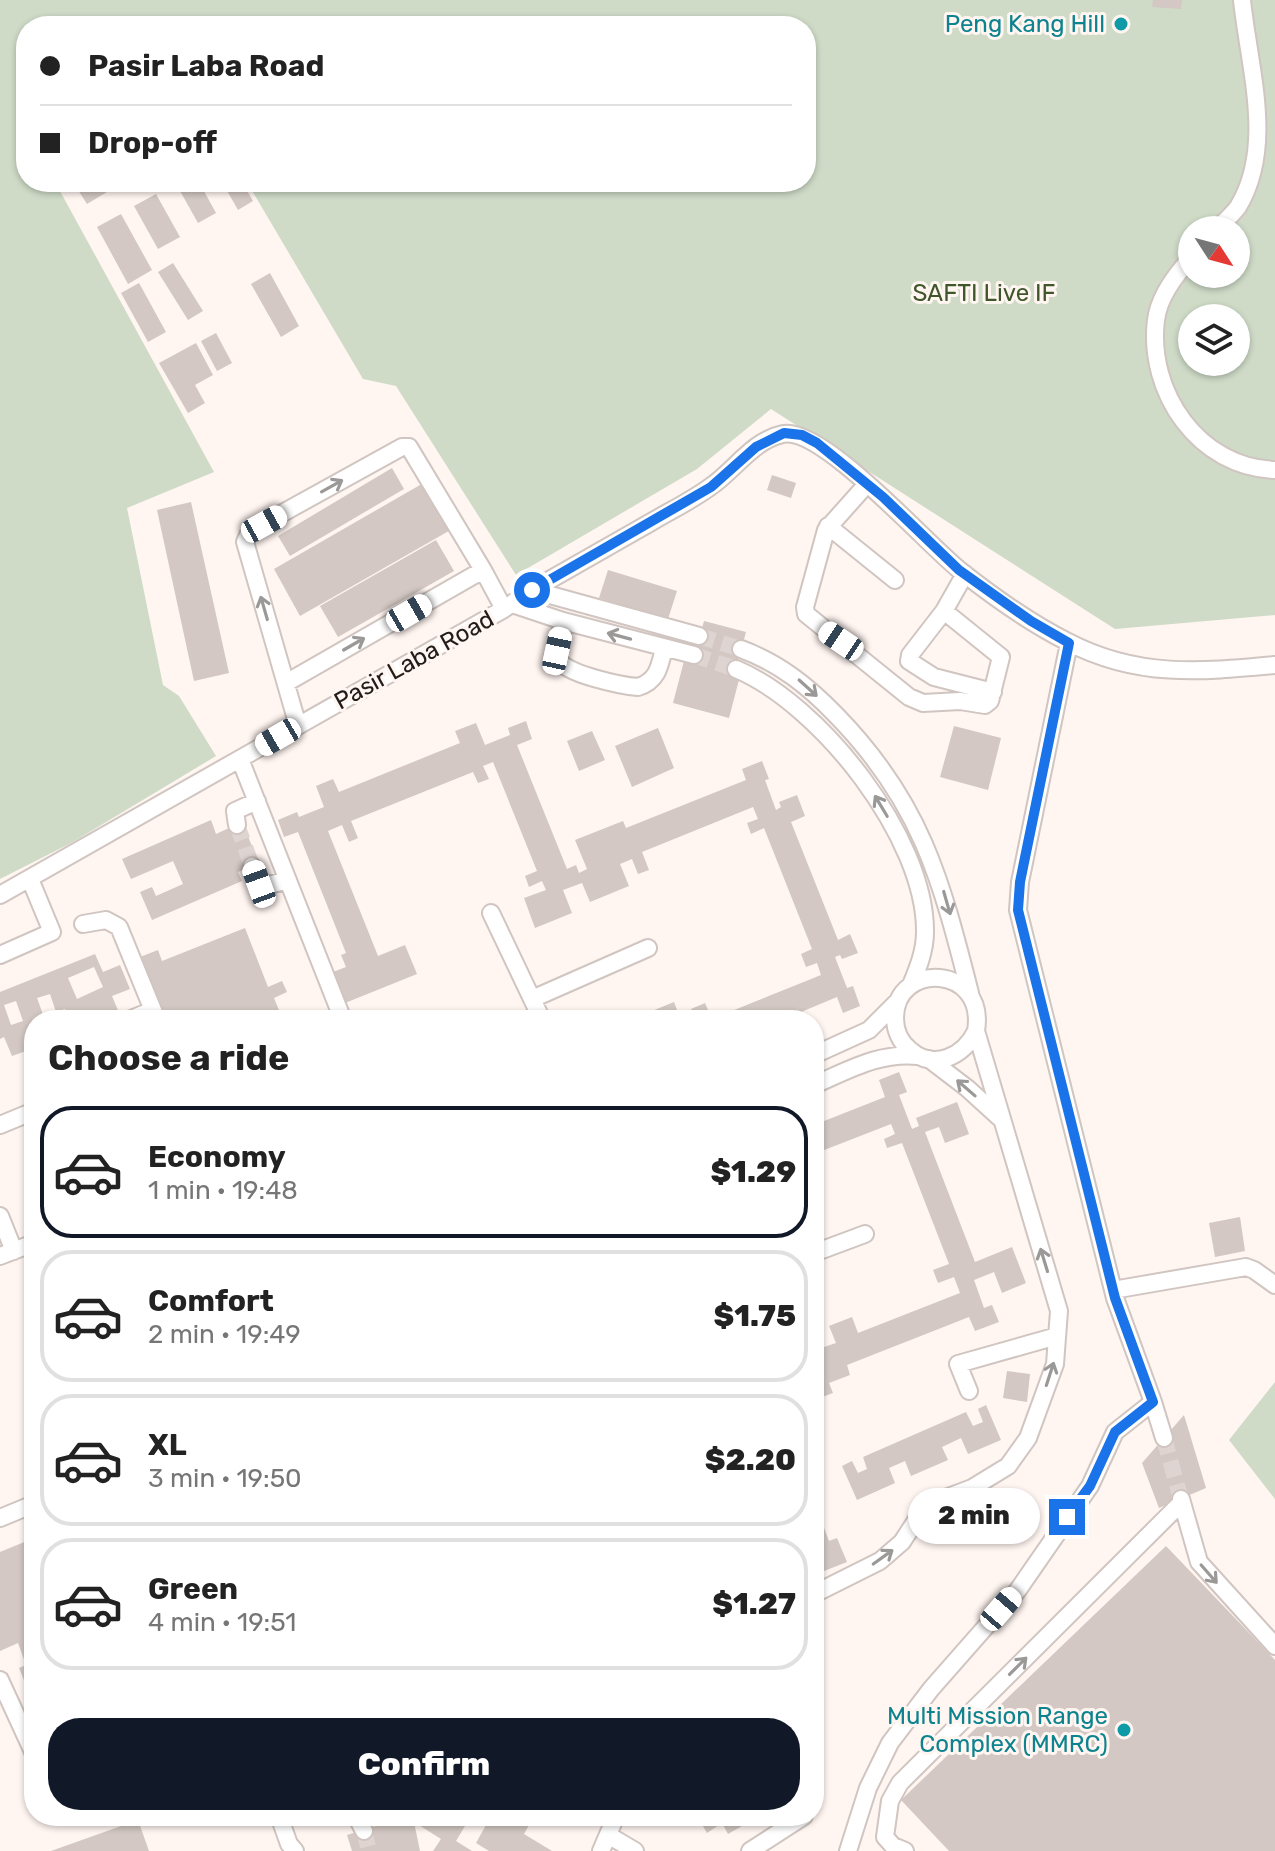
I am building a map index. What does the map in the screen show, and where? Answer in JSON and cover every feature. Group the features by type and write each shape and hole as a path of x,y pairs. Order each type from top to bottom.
{"street":[{"path":"1229,216 1247,190 1262,146 1242,0"},
{"path":"1178,275 1165,292 1156,318 1156,359 1165,392 1179,416 1203,442 1250,466 1275,470"},
{"name":"Pasir Laba Road","path":"0,895 711,487 756,447 784,433 802,435 817,443 867,484 965,574 1031,621 1069,643 1116,662 1157,671 1275,665"},
{"path":"298,726 245,542 250,531 406,447 412,450 483,570 508,606 694,655"},
{"path":"867,484 828,526 805,607 809,620 909,697 923,703 960,701 985,705 993,692 1000,654 944,611"},
{"path":"828,526 895,580"},
{"path":"286,683 483,570"},
{"path":"965,574 944,611 910,655 911,664 934,677 993,692"},
{"path":"532,590 699,636"},
{"path":"563,621 558,658 567,669 589,676 633,687 645,685 657,674 664,648"},
{"path":"1069,643 1020,882 1018,910 1113,1290 1164,1438"},
{"path":"741,649 799,680 850,729 896,788 915,821 940,880 970,994"},
{"path":"736,669 765,682 801,711 841,752 880,801 907,860 924,911 923,955 911,985 878,1024 824,1050"},
{"path":"240,759 339,1010"},
{"path":"237,825 235,811 257,801"},
{"path":"252,866 261,887 288,880"},
{"path":"0,955 52,932 30,879"},
{"path":"491,913 537,1010"},
{"path":"83,924 106,920 119,927 153,1010"},
{"path":"532,999 648,948"},
{"path":"824,1081 877,1058 900,1054 952,1057 963,1051 976,1031 978,1018 970,994 961,984 936,977 911,985"},
{"path":"900,999 896,1009 897,1031 902,1041 967,1088 1001,1120"},
{"path":"824,1589 880,1561 902,1542 917,1519 940,1500 972,1488 1008,1466 1028,1438 1055,1364 1059,1311 976,1031"},
{"path":"0,1125 24,1115"},
{"path":"0,1216 7,1254"},
{"path":"824,1249 865,1234"},
{"path":"1113,1290 1246,1267 1275,1285"},
{"path":"969,1391 958,1364 1057,1336"},
{"path":"848,1851 868,1788 890,1743 931,1689 1018,1590 1090,1486 1115,1432 1153,1402"},
{"path":"905,1851 893,1846 885,1837 890,1801 900,1783 1181,1500 1199,1562 1275,1646"},
{"path":"0,1518 24,1508"},
{"path":"0,1680 24,1732"},
{"path":"283,1826 295,1851"},
{"path":"601,1851 612,1826"},
{"path":"750,1851 789,1826"},
{"path":"608,1835 635,1851"}],"green space":[{"name":"SAFTI Live IF","path":"0,0 1275,0 1275,615 1115,629 771,409 697,469 516,575 396,386 363,379 253,192 816,192 816,16 16,16 16,192 60,192 214,472 127,508 163,685 179,696 216,756 73,842 0,879"},
{"path":"1275,1382 1275,1499 1229,1440"}],"building":[{"path":"1153,0 1182,0 1181,9 1152,7"},
{"path":"79,192 107,192 87,204"},
{"path":"181,192 204,192 216,213 198,223"},
{"path":"228,192 248,192 253,201 238,210"},
{"path":"156,194 180,237 158,249 134,206"},
{"path":"121,214 152,270 128,284 97,227"},
{"path":"173,263 203,311 188,320 158,272"},
{"path":"270,273 299,326 281,337 251,284"},
{"path":"139,283 166,332 148,342 121,293"},
{"path":"216,333 232,363 217,371 201,341"},
{"path":"196,343 213,375 195,385 205,403 188,413 159,363"},
{"path":"392,468 404,489 290,556 278,536"},
{"path":"772,475 796,483 791,498 767,490"},
{"path":"427,481 454,528 300,616 274,569"},
{"path":"191,502 229,673 194,681 157,510"},
{"path":"436,540 454,571 338,637 320,606"},
{"path":"608,570 677,591 668,619 599,598"},
{"path":"704,621 746,632 734,675 740,676 729,718 673,703 684,661 692,664"},
{"path":"526,721 532,739 517,745 567,869 576,865 579,873 587,869 575,840 623,821 626,828 746,780 742,769 762,761 776,810 781,807 779,802 797,795 805,816 791,822 838,940 850,934 858,953 842,959 840,955 835,957 847,988 853,986 860,1006 843,1013 837,997 806,1010 734,1010 821,975 817,963 806,967 801,954 812,949 764,828 751,834 747,823 758,819 753,807 642,852 649,870 638,874 632,859 620,864 629,886 590,902 582,883 563,890 572,913 535,928 524,898 546,890 542,881 529,887 525,876 537,871 493,762 483,766 489,779 478,783 473,772 351,821 358,838 349,842 342,825 328,831 378,956 405,945 417,974 345,1003 333,972 346,967 341,955 346,953 298,832 284,837 278,820 297,812 299,817 324,807 316,786 333,779 339,792 460,743 455,731 476,723 485,745 510,735 508,728"},
{"path":"954,726 1001,738 988,790 940,777"},
{"path":"658,728 674,768 632,787 615,746"},
{"path":"592,731 605,760 579,771 567,741"},
{"path":"211,820 216,834 242,822 259,863 238,872 242,881 152,920 140,892 152,887 156,896 183,884 173,861 131,879 122,859"},
{"path":"245,928 268,987 282,981 287,992 274,998 279,1010 161,1010 140,957 158,950 162,961"},
{"path":"95,954 103,972 120,965 130,989 112,996 118,1010 55,1010 50,994 37,998 41,1010 24,1010 24,1052 12,1056 4,1037 0,1039 0,992","holes":["94,967 103,987 77,999 68,978","16,1001 23,1021 11,1025 4,1005"]},
{"path":"674,1002 677,1010 654,1010"},
{"path":"705,1003 708,1010 691,1010 691,1009"},
{"path":"899,1072 907,1092 899,1095 912,1129 919,1126 916,1118 957,1102 969,1134 945,1143 939,1127 925,1132 975,1262 1012,1247 1026,1283 1002,1293 994,1272 974,1280 984,1308 992,1305 999,1322 975,1331 969,1317 847,1365 850,1375 829,1383 833,1393 824,1396 824,1347 836,1343 829,1326 852,1317 858,1333 960,1293 954,1277 938,1283 933,1270 949,1264 902,1143 887,1148 884,1139 895,1134 891,1124 824,1150 824,1121 885,1097 879,1080"},
{"path":"1240,1217 1245,1251 1215,1257 1209,1223"},
{"path":"1007,1371 1030,1374 1027,1402 1003,1398"},
{"path":"986,1405 1001,1440 968,1454 961,1438 942,1447 948,1460 911,1476 905,1461 889,1468 895,1483 857,1500 842,1466 852,1461 858,1473 867,1469 863,1457 966,1412 973,1426 983,1422 978,1409"},
{"path":"1184,1415 1206,1488 1159,1508 1142,1463"},
{"path":"824,1528 829,1541 837,1538 847,1562 824,1571"},
{"path":"24,1542 24,1660 18,1643 0,1651 0,1552"},
{"name":"Multi Mission Range Complex (MMRC)","path":"1166,1546 1275,1660 1275,1851 949,1851 901,1800"},
{"path":"121,1826 140,1826 149,1851 51,1851"},
{"path":"376,1826 415,1826 420,1851 352,1851 347,1835"},
{"path":"420,1826 465,1826 456,1841 472,1851 433,1851 441,1839"},
{"path":"485,1826 528,1826 524,1834 552,1851 489,1851 476,1843"},
{"path":"703,1826 718,1826 707,1833"},
{"path":"724,1826 742,1826 728,1834"}],"tunnel":[{"path":"699,636 741,649"},
{"path":"694,655 736,669"},
{"path":"237,825 252,866"},
{"path":"1164,1438 1181,1499"},
{"path":"364,1831 369,1851"}],"place":[{"name":"Peng Kang Hill","path":"1121,24"},
{"name":"Multi Mission Range Complex (MMRC)","path":"1124,1730"}],"route":[{"path":"532,590 711,487 756,447 784,433 802,435 817,443 883,497 959,570 1031,621 1069,643 1020,882 1018,910 1115,1298 1153,1402 1115,1432 1090,1486 1067,1517"}]}
